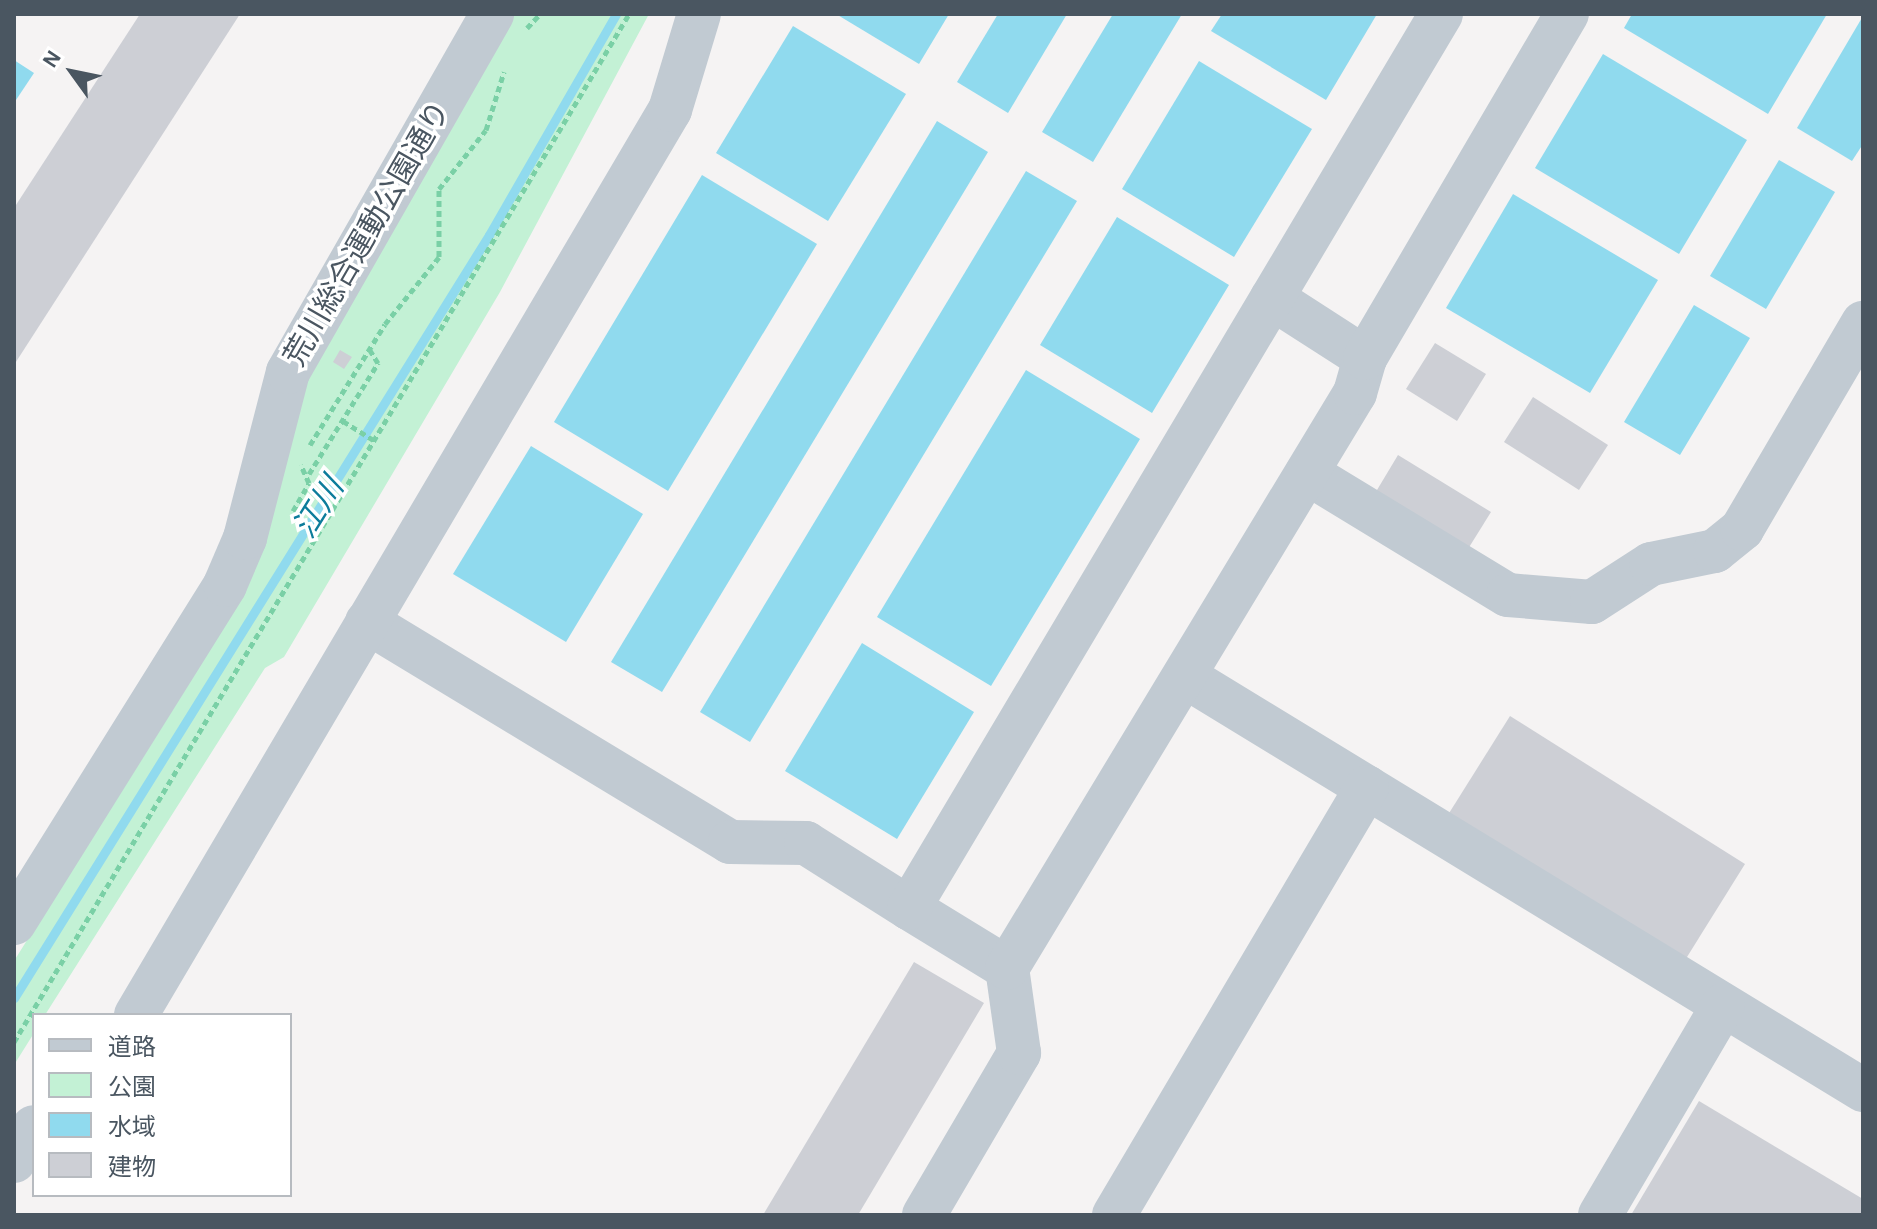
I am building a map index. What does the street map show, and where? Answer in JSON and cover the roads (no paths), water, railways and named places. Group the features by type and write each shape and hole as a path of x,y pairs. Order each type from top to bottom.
{"street":[{"name":"荒川総合運動公園通り","path":"14,923 225,585 245,538 288,372 492,14"},
{"path":"137,1013 670,110 699,14"},
{"path":"909,908 1441,14"},
{"path":"924,1215 1019,1053 1007,968 1186,677 1355,393 1365,358 1567,14"},
{"path":"1272,298 1365,358"},
{"path":"1307,473 1508,595 1592,602 1651,564 1715,551 1742,529 1863,323"},
{"path":"367,622 730,842 806,843 1007,968"},
{"path":"1186,677 1863,1090"},
{"path":"1114,1215 1367,787"},
{"path":"1600,1215 1723,1005"},
{"path":"14,1161 32,1130"}],"water":[{"path":"836,14 949,14 919,64"},
{"path":"998,14 1067,14 1008,113 957,82"},
{"path":"1113,14 1182,14 1093,162 1042,132"},
{"path":"1222,14 1377,14 1326,100 1211,31"},
{"path":"1632,14 1827,14 1768,114 1624,28"},
{"path":"1863,16 1863,144 1852,161 1797,128"},
{"path":"793,26 906,94 828,221 716,153"},
{"path":"1603,54 1747,140 1679,254 1535,168"},
{"path":"14,60 34,73 14,103"},
{"path":"1199,61 1312,129 1234,257 1122,189"},
{"path":"937,121 988,152 662,692 611,662"},
{"path":"1779,160 1835,192 1766,309 1710,276"},
{"path":"1026,171 1077,201 750,742 700,712"},
{"path":"702,175 817,244 668,491 554,422"},
{"path":"1513,194 1658,280 1590,393 1446,308"},
{"path":"1117,217 1229,285 1152,413 1040,345"},
{"path":"1694,305 1750,338 1680,455 1624,422"},
{"path":"1026,370 1140,439 991,686 877,617"},
{"path":"531,446 643,514 566,642 453,574"},
{"path":"862,643 974,712 897,839 785,771"}],"waterway":[{"name":"江川","path":"14,998 489,235 616,14"}]}
